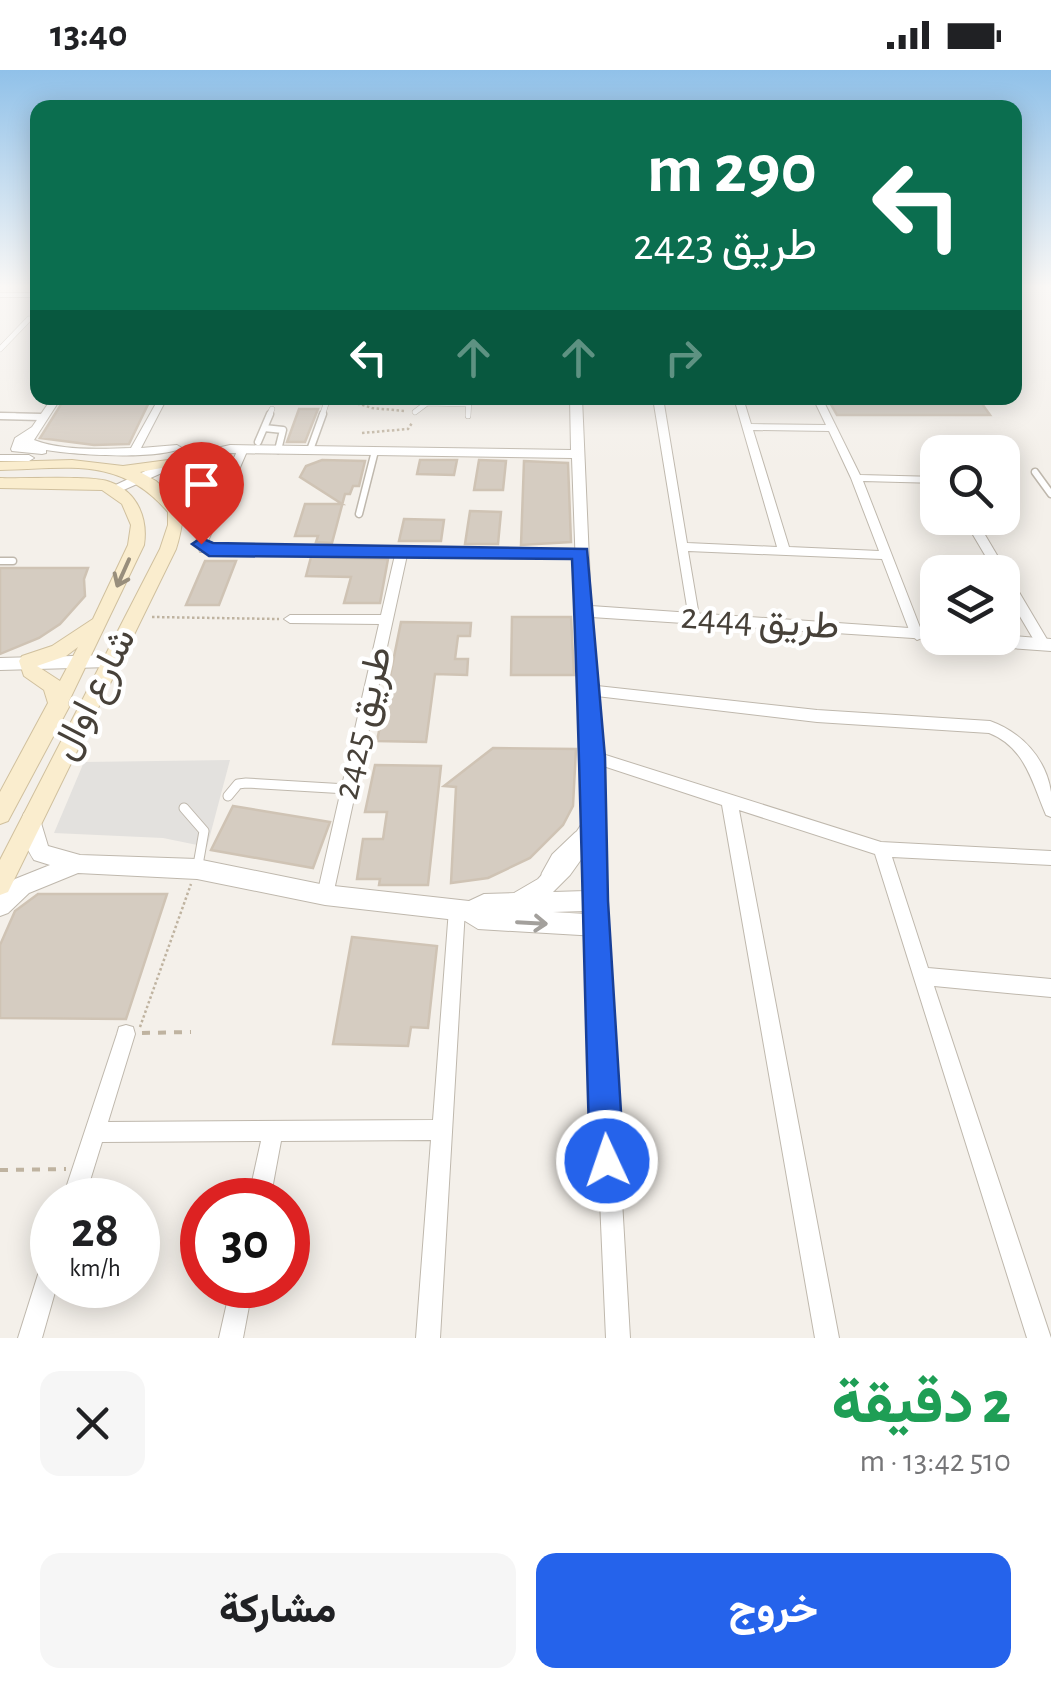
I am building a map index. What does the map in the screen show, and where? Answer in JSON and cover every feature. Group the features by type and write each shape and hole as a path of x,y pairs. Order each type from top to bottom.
{"main road":[{"path":"118,470 178,455"},
{"name":"شارع اوال","path":"0,884 168,549 176,525 177,492 182,480 220,456"},
{"path":"0,466 118,470 145,480 176,512"},
{"path":"0,484 106,485 118,492"},
{"name":"شارع اوال","path":"0,814 59,707 138,538 137,514 118,492"},
{"path":"59,707 53,686 30,666 68,646 103,617"}],"street":[{"path":"28,445 50,405"},
{"path":"134,450 159,405"},
{"path":"576,405 583,611 593,757 590,827 618,1338"},
{"path":"659,405 693,616"},
{"path":"740,405 784,550"},
{"path":"821,405 856,478 918,635"},
{"path":"748,428 832,428"},
{"path":"28,445 48,466"},
{"path":"0,458 28,445 178,455 243,449 580,454"},
{"path":"243,449 202,541 204,549 581,553"},
{"path":"118,492 243,449"},
{"path":"145,480 178,455"},
{"path":"856,478 920,480"},
{"path":"682,547 885,555"},
{"name":"طريق 2425","path":"325,895 402,551"},
{"path":"1020,602 1047,644"},
{"name":"طريق 2444","path":"583,611 918,635"},
{"path":"290,619 386,620"},
{"path":"1020,642 1047,644"},
{"path":"0,666 108,666"},
{"path":"588,690 818,716 990,726 1014,736 1025,748 1051,810"},
{"path":"593,757 881,849 1051,858"},
{"path":"730,800 827,1338"},
{"path":"32,818 34,842 41,852 80,864 196,870 325,895 464,910 484,904 594,901"},
{"path":"513,902 543,886 575,857 590,827"},
{"path":"881,849 1039,1338"},
{"path":"0,906 22,886 44,874 80,864"},
{"path":"464,910 478,920 596,924"},
{"path":"428,1338 442,1130 464,910"},
{"path":"923,976 1051,988"},
{"path":"80,1178 126,1034"},
{"path":"94,1132 442,1130"},
{"path":"263,1178 273,1131"},
{"path":"30,1338 39,1308"},
{"path":"231,1338 237,1308"}],"lane":[{"path":"310,450 326,405"},
{"path":"415,412 423,405"},
{"path":"468,417 469,405"},
{"path":"258,442 272,409"},
{"path":"2,418 41,417"},
{"path":"264,428 283,429 278,450"},
{"path":"360,514 376,451"},
{"path":"1035,472 1049,489"},
{"path":"0,561 13,562"},
{"path":"228,796 238,784 246,783 348,789"},
{"path":"184,808 204,830 196,870"}],"path":[{"path":"362,405 415,412 408,429 362,433"},
{"path":"143,617 290,619"},
{"path":"191,1032 137,1033 196,870"},
{"path":"0,1170 83,1169"}],"shaded area":[{"path":"230,760 207,847 163,838 54,833 84,762"}],"building":[{"path":"61,405 148,405 129,444 94,445 40,438"},
{"path":"831,405 983,405 990,415 837,415"},
{"path":"299,409 318,409 305,442 287,442"},
{"path":"322,460 365,461 359,486 345,494 332,543 316,542 318,536 295,536 305,504 342,504 300,477 306,466"},
{"path":"420,460 457,460 454,475 417,474"},
{"path":"479,460 506,461 503,490 474,490"},
{"path":"524,461 568,463 571,542 521,545"},
{"path":"470,511 501,512 498,544 465,544"},
{"path":"404,519 444,520 441,541 399,541"},
{"path":"311,557 388,559 380,603 344,603 351,577 306,576"},
{"path":"205,561 236,561 219,605 186,605"},
{"path":"0,568 88,568 85,596 60,624 39,638 0,654"},
{"path":"512,617 571,617 574,675 511,675"},
{"path":"401,622 471,623 470,636 458,636 455,659 468,659 467,675 435,674 426,742 377,741"},
{"path":"493,748 576,749 573,806 563,825 530,858 488,878 451,883 456,787 444,786"},
{"path":"375,765 441,766 428,885 379,885 380,879 357,879 363,839 383,839 387,812 365,812"},
{"path":"233,806 330,822 313,868 211,850"},
{"path":"38,894 167,894 126,1019 0,1018 0,945 15,911"},
{"path":"352,937 437,946 428,1028 411,1027 408,1046 333,1044"}],"route":[{"path":"201,544 209,550 581,553 593,757 594,901 607,1161"}]}
